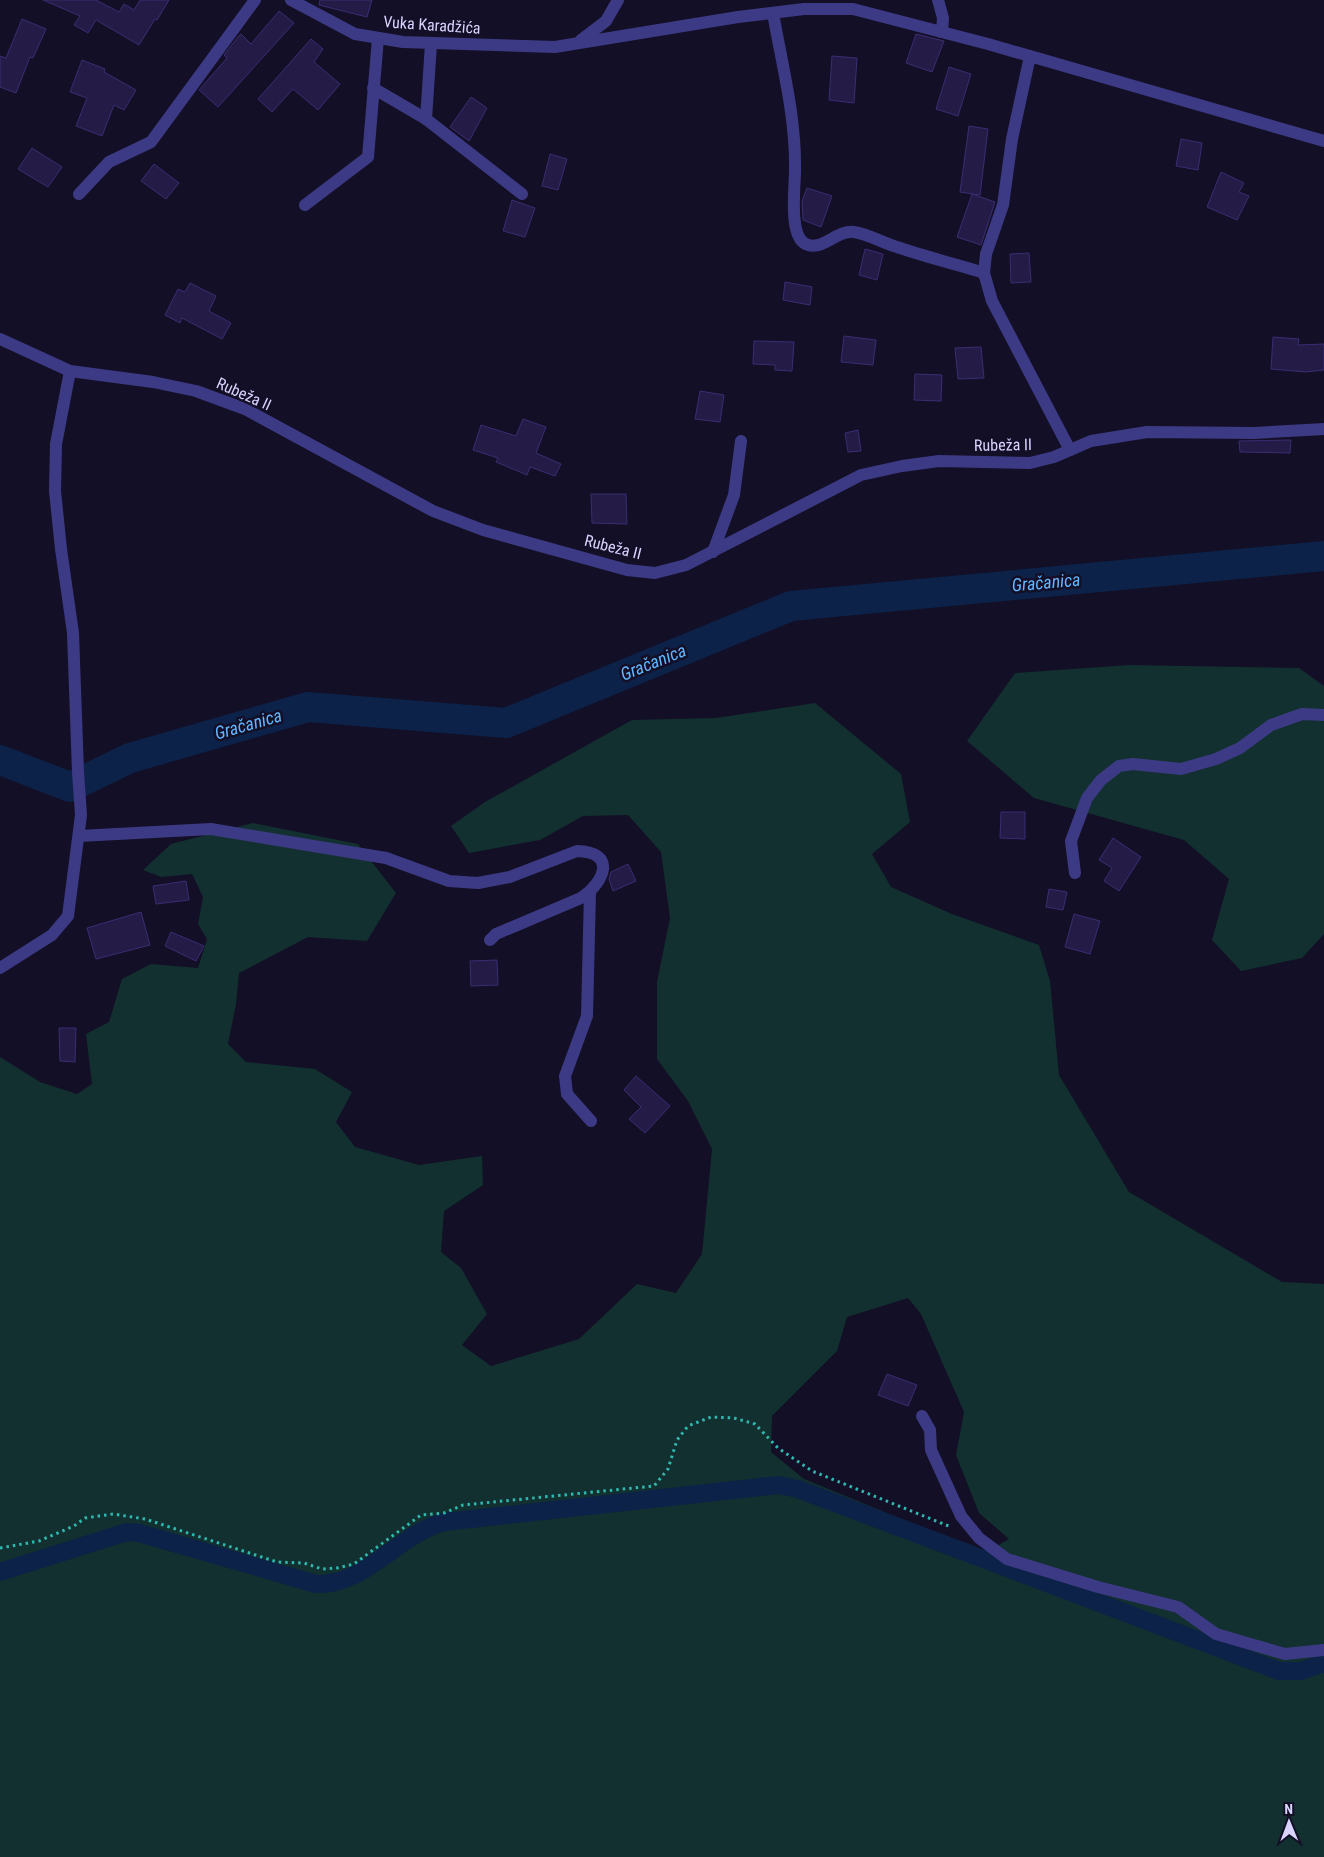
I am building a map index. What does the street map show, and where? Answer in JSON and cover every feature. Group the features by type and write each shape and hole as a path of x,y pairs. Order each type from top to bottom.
{"street":[{"path":"79,194 109,162 150,142 255,0"},
{"name":"Vuka Karadžića","path":"291,0 355,34 431,44 555,47 772,13 804,9 854,9 1030,56 1324,141"},
{"path":"579,42 606,21 618,0"},
{"path":"938,0 943,18 942,32"},
{"path":"772,13 796,148 794,216 797,234 803,242 810,246 821,244 843,233 854,232 898,248 984,273"},
{"path":"305,206 368,157 378,38"},
{"path":"426,119 431,44"},
{"path":"1030,56 1012,139 1002,205 986,254 984,273 992,302 1070,450"},
{"path":"373,88 426,119 522,194"},
{"name":"Rubeža II","path":"0,339 70,371 153,382 196,391 245,409 433,511 483,530 627,570 655,573 686,566 861,475 902,466 939,461 1030,463 1091,441 1147,432 1254,433 1324,429"},
{"path":"0,968 52,935 68,916 82,815 78,772 73,633 60,549 55,491 56,444 70,371"},
{"path":"713,552 734,495 741,442"},
{"path":"1075,873 1071,841 1087,798 1101,780 1119,766 1133,764 1181,769 1216,759 1240,748 1271,724 1302,714 1324,715"},
{"path":"79,836 211,829 386,858 449,880 478,883 510,877 577,852 587,852 599,858 603,863 599,883 590,892 581,898 496,934 490,940"},
{"path":"590,892 587,1016 565,1076 567,1094 591,1121"},
{"path":"922,1416 930,1430 931,1450 961,1516 979,1538 1007,1559 1098,1588 1178,1607 1216,1634 1286,1654 1324,1650"}],"path":[{"path":"0,1548 39,1541 74,1526 85,1518 113,1514 145,1519 278,1562 304,1563 322,1569 337,1568 354,1564 421,1515 444,1513 463,1505 654,1486 668,1470 677,1440 688,1426 711,1417 734,1418 755,1424 778,1448 812,1471 953,1528"}],"green space":[{"path":"1129,665 1299,668 1324,686 1324,934 1302,958 1241,971 1212,940 1229,879 1184,840 1034,798 967,741 1015,673"},
{"path":"815,703 901,774 910,822 872,854 891,887 952,914 1039,945 1050,981 1059,1075 1129,1192 1282,1282 1324,1284 1324,1857 0,1857 0,1057 40,1082 77,1094 92,1084 86,1034 109,1022 122,979 151,964 198,968 207,939 198,924 203,897 192,874 161,877 143,870 171,844 253,823 358,844 396,893 367,941 308,937 239,973 236,1004 228,1044 246,1062 315,1069 352,1092 336,1122 355,1147 419,1165 482,1156 483,1185 444,1211 441,1252 461,1268 487,1314 462,1345 491,1366 579,1339 637,1284 676,1293 702,1254 712,1149 688,1101 657,1059 657,982 670,918 661,852 628,815 583,816 540,840 469,853 451,826 485,802 632,720 716,718","holes":["908,1298 921,1314 964,1412 956,1455 979,1513 1009,1539 985,1553 804,1479 771,1452 772,1416 837,1351 847,1317"]}],"building":[{"path":"43,0 96,0 119,12 124,4 134,10 140,0 169,0 139,45 96,20 88,33 74,25 80,16"},
{"path":"320,0 372,0 367,17 319,5"},
{"path":"279,11 294,23 218,107 199,90 227,58 224,55 241,34 251,44"},
{"path":"22,19 46,29 33,58 30,57 16,93 0,87 0,56 6,58"},
{"path":"916,34 944,41 932,72 906,63"},
{"path":"311,39 323,49 314,62 340,84 318,110 293,89 272,112 258,99"},
{"path":"832,56 857,58 854,103 829,100"},
{"path":"82,60 105,69 104,72 136,90 124,110 114,105 102,136 76,126 87,98 70,92"},
{"path":"949,67 971,74 958,116 936,109"},
{"path":"471,97 487,108 469,141 450,127"},
{"path":"969,126 988,129 980,195 960,192"},
{"path":"1181,139 1202,143 1198,170 1176,166"},
{"path":"32,148 62,167 48,187 18,169"},
{"path":"550,154 567,159 558,190 542,186"},
{"path":"154,164 179,183 166,199 141,181"},
{"path":"1221,172 1244,183 1239,192 1249,196 1237,220 1207,207"},
{"path":"807,188 832,196 821,227 803,220 802,201"},
{"path":"972,194 995,202 981,245 957,237"},
{"path":"512,200 535,208 525,237 503,231"},
{"path":"865,249 883,254 877,280 859,275"},
{"path":"1029,253 1031,282 1011,283 1010,254"},
{"path":"785,282 812,287 810,305 783,300"},
{"path":"190,283 216,296 209,311 231,323 222,339 182,318 180,323 165,315 178,289 185,292"},
{"path":"844,336 876,340 873,365 841,362"},
{"path":"1273,337 1299,339 1298,345 1324,344 1324,370 1306,372 1271,369"},
{"path":"754,341 794,342 792,371 775,370 775,365 753,364"},
{"path":"981,347 984,378 958,379 955,348"},
{"path":"915,374 942,375 941,401 914,400"},
{"path":"700,391 724,395 720,422 695,419"},
{"path":"523,419 546,427 536,453 561,464 555,476 530,467 527,475 496,462 498,458 473,450 481,425 516,436"},
{"path":"858,430 861,451 848,452 845,433"},
{"path":"1291,440 1290,453 1240,452 1239,441"},
{"path":"591,494 626,494 627,524 592,523"},
{"path":"1001,812 1025,812 1025,839 1000,838"},
{"path":"1113,838 1141,857 1119,891 1104,881 1112,868 1099,860"},
{"path":"628,864 636,881 613,891 609,879 611,872"},
{"path":"186,881 189,900 156,904 153,886"},
{"path":"1049,889 1067,892 1063,910 1046,907"},
{"path":"141,912 150,945 96,959 87,928"},
{"path":"1074,914 1100,921 1090,954 1065,947"},
{"path":"171,932 204,946 196,961 165,946"},
{"path":"497,960 498,985 471,986 470,961"},
{"path":"59,1028 76,1028 75,1062 60,1061"},
{"path":"636,1076 670,1106 645,1133 629,1119 641,1107 624,1090"},
{"path":"887,1374 917,1385 908,1406 878,1395"}],"waterway":[{"name":"Gračanica","path":"0,760 70,787 130,758 308,707 506,723 791,606 1324,556"},
{"path":"0,1572 127,1532 139,1533 316,1584 333,1583 365,1569 412,1537 444,1522 779,1485 798,1489 1279,1671 1301,1671 1324,1663"}]}
